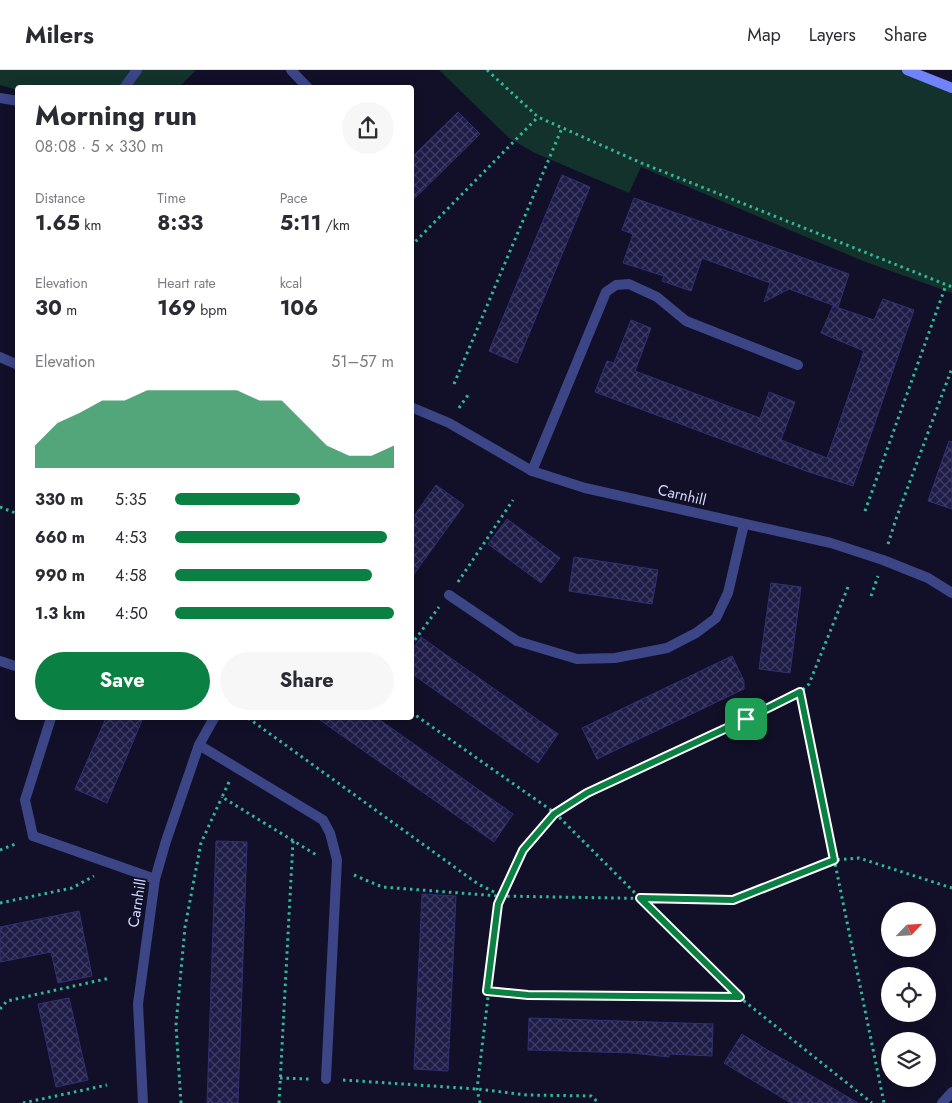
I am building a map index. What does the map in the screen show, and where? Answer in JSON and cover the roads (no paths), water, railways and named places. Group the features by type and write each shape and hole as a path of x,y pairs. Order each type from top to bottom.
{"main road":[{"path":"907,70 952,88"}],"street":[{"path":"126,85 137,70"},
{"path":"291,70 305,85"},
{"path":"0,98 15,100"},
{"path":"532,471 606,292 616,284 629,284 657,297 686,321 798,365"},
{"path":"0,357 15,364"},
{"name":"Carnhill","path":"414,408 449,423 532,471 585,488 831,542 928,578 952,593"},
{"path":"449,595 517,641 576,659 615,658 667,648 696,633 716,618 728,593 744,524"},
{"path":"0,661 15,666"},
{"path":"50,720 25,800 33,836 155,879"},
{"name":"Carnhill","path":"143,1103 138,1004 155,879 199,745 213,720"},
{"path":"199,745 323,820 330,833 337,867 326,1079"}]}
